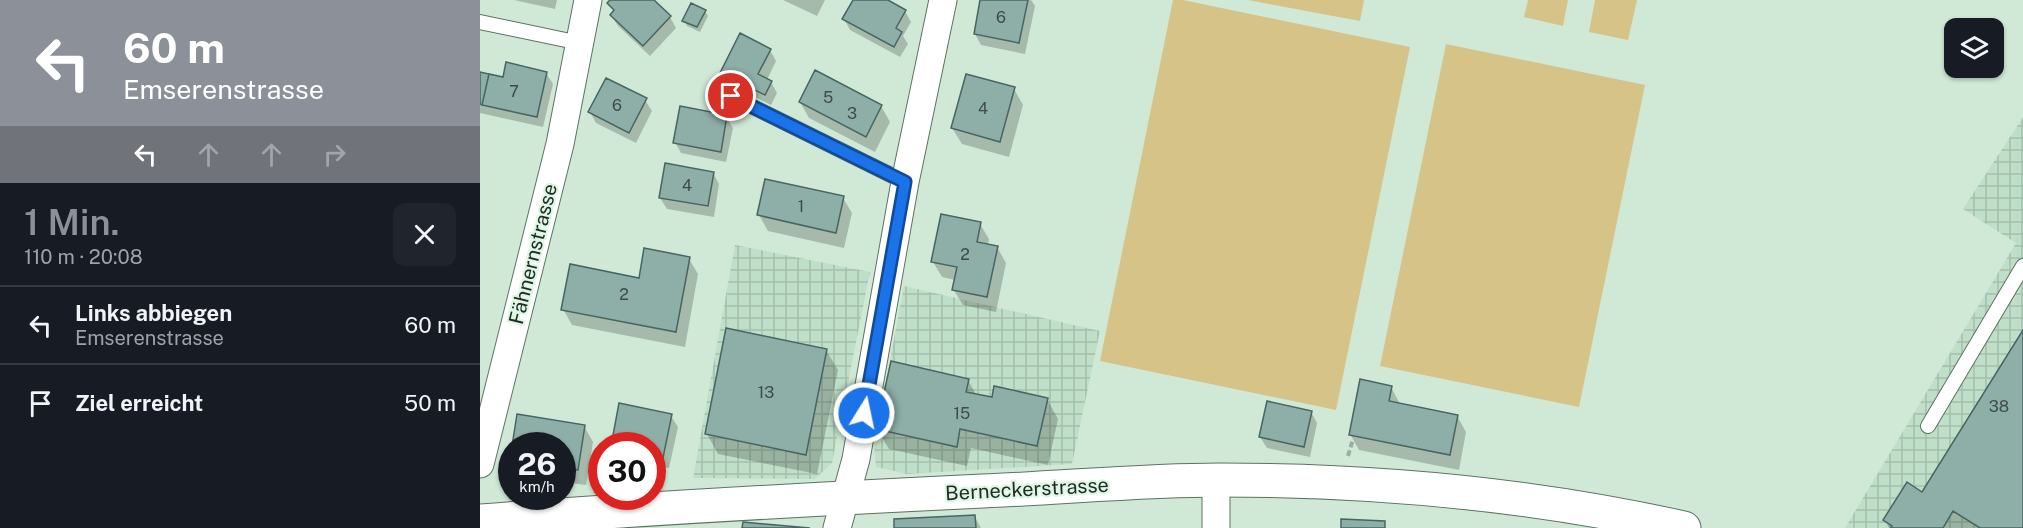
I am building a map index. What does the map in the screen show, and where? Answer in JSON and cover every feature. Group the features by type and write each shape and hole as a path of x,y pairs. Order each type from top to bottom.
{"main road":[{"name":"Berneckerstrasse","path":"480,521 664,507 841,513 1216,480 1330,483 1463,491 1610,512 1684,528"}],"street":[{"name":"Fähnernstrasse","path":"480,464 560,144 588,0"},
{"path":"841,513 855,459 905,182 943,0"},
{"path":"1216,480 1216,528"}],"lane":[{"path":"480,22 580,44"},
{"path":"731,96 905,182"},
{"path":"1928,426 2023,266"}],"shaded area":[{"path":"1173,0 1183,0 1410,47 1336,410 1100,361"},
{"path":"1248,0 1364,0 1360,21"},
{"path":"1528,0 1568,0 1563,26 1524,17"},
{"path":"1595,0 1637,0 1628,40 1589,32"},
{"path":"1446,44 1645,85 1579,407 1380,366"},
{"path":"2023,117 2023,528 1845,528 2016,243 1963,209"},
{"path":"735,245 870,272 832,463 815,479 693,478"},
{"path":"904,286 1100,331 1072,464 907,474 876,467 874,446"}],"building":[{"path":"610,0 654,0 671,16 643,46 610,15 614,10 607,3"},
{"path":"853,0 888,0 906,10 896,28 902,32 894,47 842,19"},
{"path":"980,0 1028,0 1019,43 974,34"},
{"path":"691,3 706,10 697,27 682,21"},
{"path":"740,33 771,49 758,74 772,81 765,95 720,73"},
{"path":"506,62 547,72 537,117 482,105 489,74 503,77"},
{"path":"815,70 882,105 866,137 799,102"},
{"path":"480,72 489,74 482,105 480,104"},
{"path":"966,74 1015,87 1000,142 951,128"},
{"path":"606,78 647,98 629,133 588,112"},
{"path":"680,106 727,115 721,152 673,143"},
{"path":"665,163 714,172 708,206 659,198"},
{"path":"765,179 844,196 836,233 757,215"},
{"path":"941,214 981,222 977,242 998,246 987,297 952,290 957,267 931,262"},
{"path":"644,248 690,257 676,332 561,310 570,264 639,278"},
{"path":"726,328 827,349 806,455 705,434"},
{"path":"2023,330 2023,528 1980,528 1953,511 1943,528 1891,528 1892,526 1883,520 1907,482 1922,492"},
{"path":"891,361 969,379 966,392 992,397 994,386 1048,398 1037,446 960,429 957,447 876,429"},
{"path":"1360,379 1392,386 1389,401 1458,415 1450,455 1349,435"},
{"path":"1267,401 1312,411 1304,447 1259,437"},
{"path":"619,403 672,414 666,443 666,432 614,432"},
{"path":"517,414 585,425 578,470 576,470 576,432 514,432"},
{"path":"975,515 976,528 894,528 894,519"},
{"path":"1341,519 1385,521 1385,528 1341,528"},
{"path":"743,522 810,528 742,528"}],"route":[{"path":"731,96 905,182 864,413"}]}
